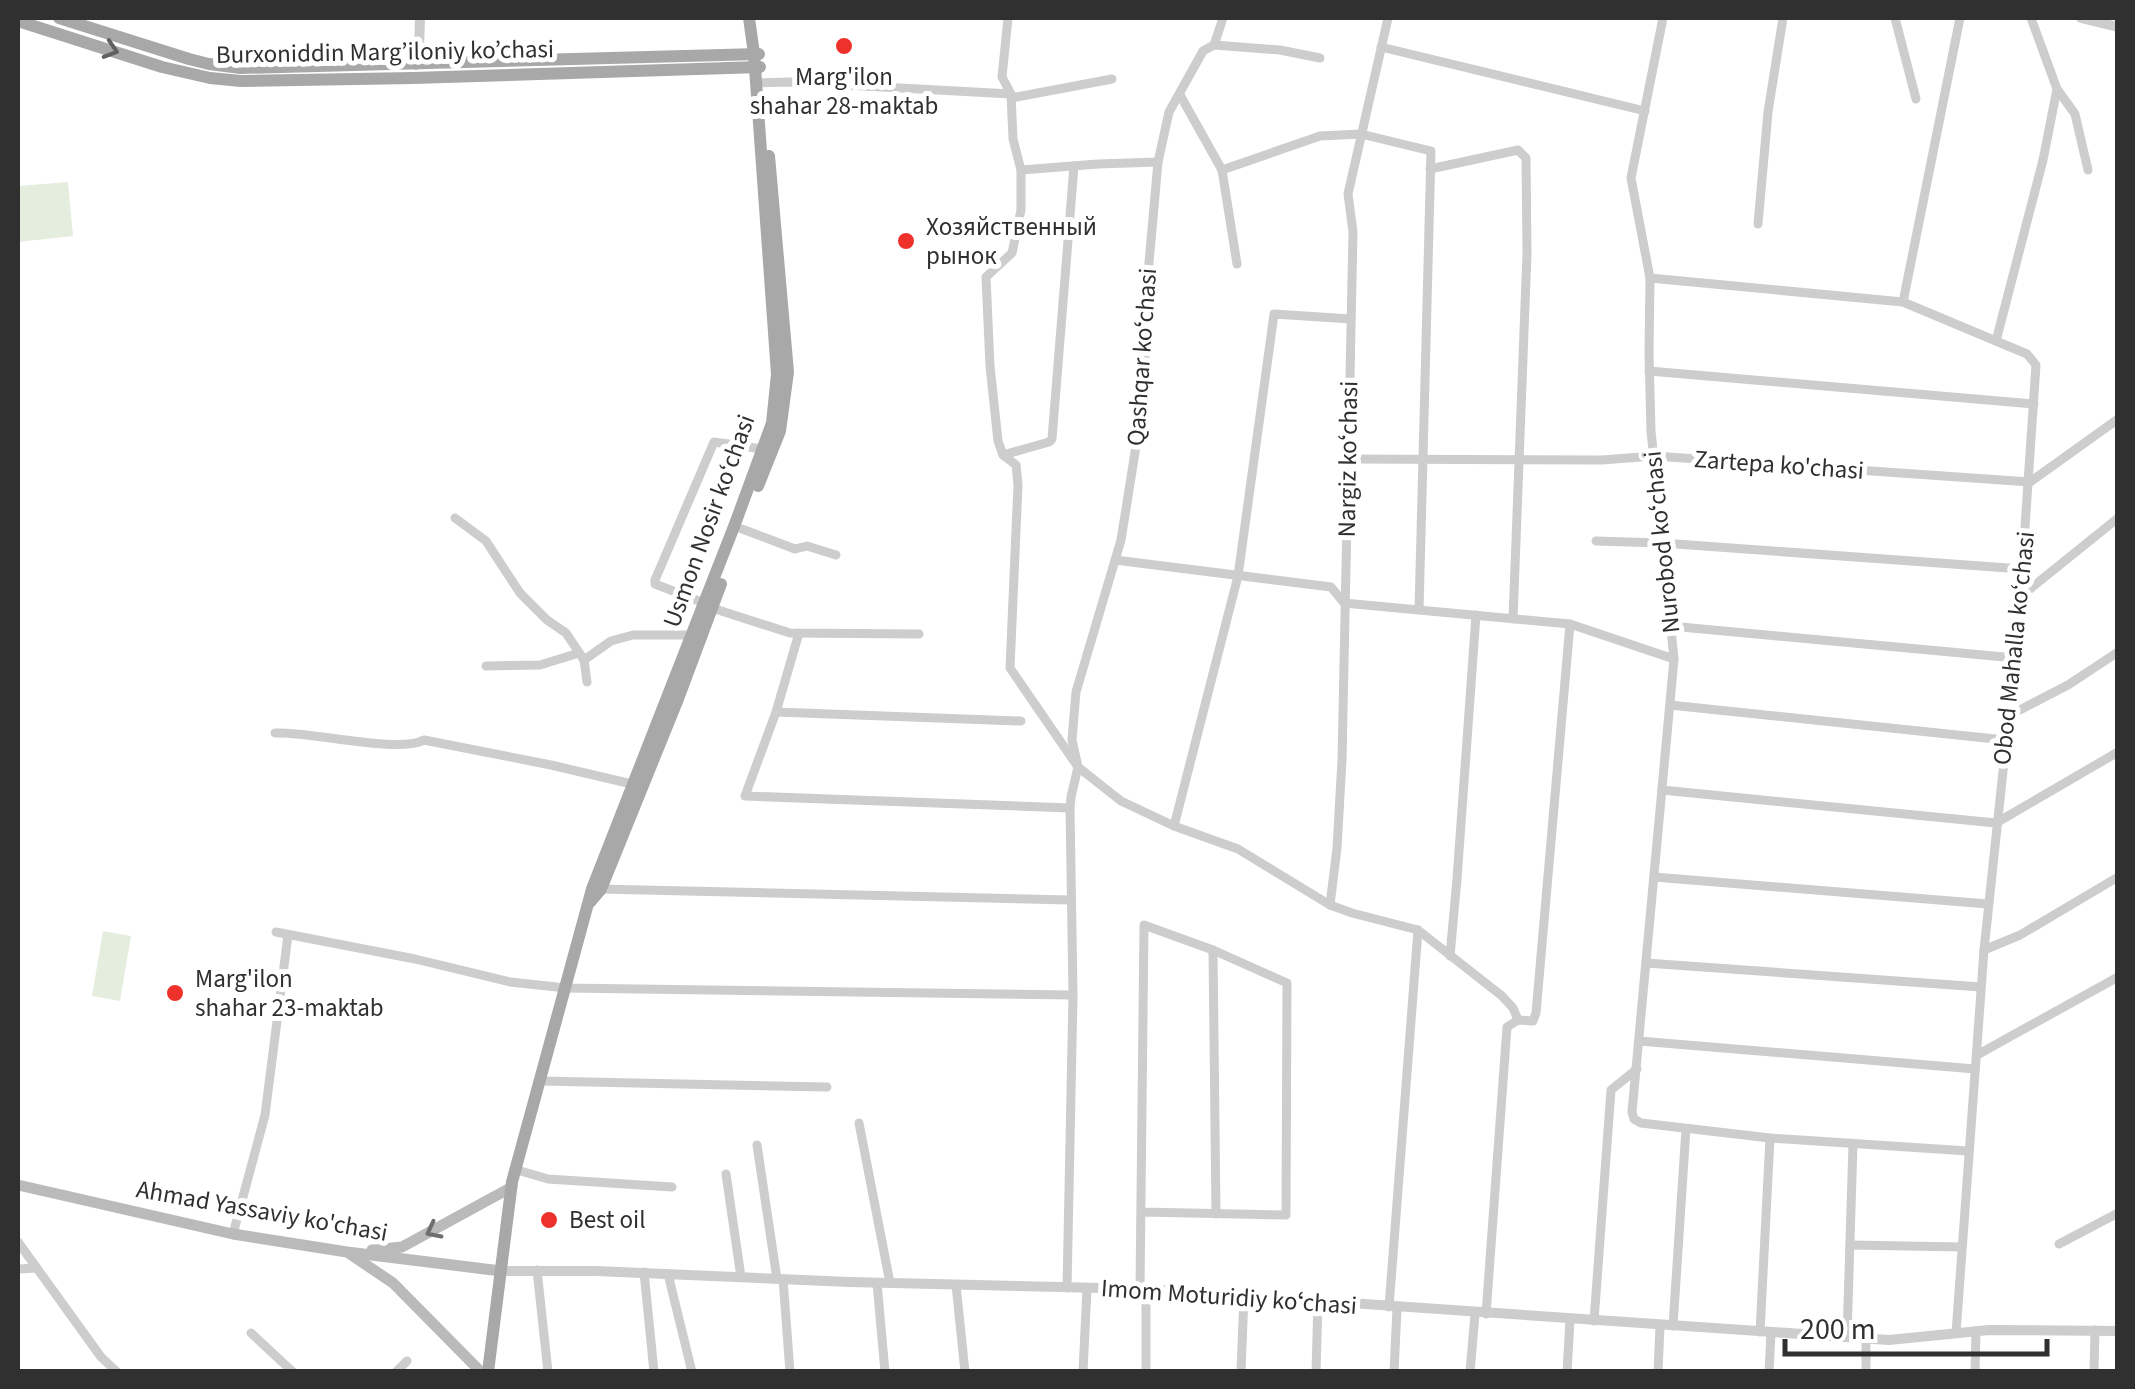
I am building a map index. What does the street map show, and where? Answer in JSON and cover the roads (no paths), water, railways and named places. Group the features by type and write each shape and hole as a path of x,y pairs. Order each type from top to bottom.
{"main road":[{"name":"Burxoniddin Marg’iloniy ko’chasi","path":"59,18 209,64 241,68 415,72 759,68"},
{"name":"Usmon Nosir ko‘chasi","path":"722,569 780,431 787,388 785,322 759,68 749,18"},
{"name":"Burxoniddin Marg’iloniy ko’chasi","path":"18,21 162,67 210,78 241,81 415,72"},
{"name":"Usmon Nosir ko‘chasi","path":"484,1372 512,1188 589,904 678,699 772,423 777,374 759,68"},
{"name":"Usmon Nosir ko‘chasi","path":"596,889 632,784 692,634 708,606"},
{"name":"Ahmad Yassaviy ko'chasi","path":"18,1186 233,1234 501,1271"},
{"path":"347,1252 402,1247 512,1188"},
{"path":"347,1252 393,1282 484,1372"}],"street":[{"path":"415,72 420,18"},
{"path":"1008,18 1002,78 1011,96 1013,138 1021,170 1021,210 1012,253 986,277 998,441 1003,455 1016,465 1018,485 1010,668 1078,767 1121,801 1174,826 1238,849 1330,905 1418,930 1502,996 1518,1020"},
{"name":"Qashqar koʻchasi","path":"1068,1288 1070,808 1078,767 1072,740 1076,692 1121,540 1144,396 1147,285 1158,162 1169,112 1203,50 1214,45 1223,18"},
{"name":"Nargiz koʻchasi","path":"1330,905 1341,778 1353,232 1348,194 1388,18"},
{"name":"Nurobod koʻchasi","path":"1664,18 1632,178 1650,278 1649,370 1654,456 1674,659 1632,1112 1641,1123 1686,1129"},
{"path":"1758,224 1768,112 1783,18"},
{"path":"1895,18 1916,99"},
{"path":"1903,302 1960,18"},
{"path":"2031,18 2057,89 2074,114 2088,170"},
{"path":"2080,18 2118,28"},
{"path":"1214,45 1280,50 1320,58"},
{"path":"1381,47 1645,111"},
{"path":"759,68 1011,96 1112,79"},
{"path":"1996,341 2044,160 2057,89"},
{"path":"1180,95 1222,170 1237,264"},
{"path":"1222,170 1320,136 1361,134 1431,151 1419,610"},
{"path":"1430,169 1518,150 1526,158 1514,619"},
{"path":"1021,170 1158,162"},
{"path":"1003,455 1052,438 1074,166"},
{"name":"Obod Mahalla ko‘chasi","path":"1650,278 1903,302 2027,354 2036,365 2015,658 1974,1069 1956,1333"},
{"path":"1174,826 1238,576 1274,314 1351,319"},
{"path":"1649,370 2034,404"},
{"path":"2030,482 2118,419"},
{"path":"762,449 714,442 654,581 708,606 790,633 919,634"},
{"name":"Zartepa ko'chasi","path":"1348,459 1602,460 1654,456 2030,482"},
{"path":"455,518 486,541 520,593 566,633 581,657 587,682"},
{"path":"2020,596 2118,518"},
{"path":"742,529 795,549 807,546 836,555"},
{"path":"1596,540 2022,569"},
{"path":"1115,560 1331,587 1344,602 1570,624 1674,659"},
{"path":"1450,956 1476,615"},
{"path":"1470,1372 1480,1314 1507,1027 1518,1020 1533,1021 1536,1013 1570,624"},
{"path":"1670,626 2015,658"},
{"path":"799,633 747,797 1070,808"},
{"path":"486,666 540,665 581,657 611,641 633,635 692,634"},
{"path":"2008,716 2068,685 2118,652"},
{"path":"1670,705 2006,740"},
{"path":"776,712 1021,721"},
{"path":"275,733 415,745 424,740 632,784"},
{"path":"1662,790 1996,822 2118,752"},
{"path":"1654,877 1988,904"},
{"path":"1984,950 2020,935 2118,877"},
{"path":"596,889 1070,900"},
{"path":"1142,1212 1286,1215 1287,984 1213,950 1144,925 1142,1212 1146,1372"},
{"path":"1394,1372 1393,1308 1418,930"},
{"path":"276,932 415,958 510,982 566,988 1072,994"},
{"path":"233,1234 265,1114 288,935"},
{"path":"1213,950 1216,1214"},
{"path":"1646,963 1981,987"},
{"path":"1976,1055 2118,976"},
{"path":"1640,1040 1974,1069"},
{"path":"1594,1321 1611,1090 1637,1069"},
{"path":"541,1081 827,1088"},
{"path":"858,1123 890,1283"},
{"path":"1658,1372 1667,1326 1686,1129 1968,1151"},
{"path":"1769,1372 1766,1332 1770,1138"},
{"path":"1847,1338 1853,1144"},
{"path":"757,1145 780,1279 790,1372"},
{"path":"517,1170 548,1179 672,1188"},
{"path":"726,1174 740,1277"},
{"path":"2059,1244 2118,1214"},
{"path":"18,1242 101,1358 116,1372"},
{"path":"1850,1245 1961,1247"},
{"path":"18,1269 37,1268"},
{"path":"537,1270 548,1372"},
{"name":"Imom Moturidiy koʻchasi","path":"501,1271 644,1272 1244,1294 1393,1308 1889,1340 1976,1331 2118,1331"},
{"path":"644,1272 654,1372"},
{"path":"668,1274 692,1372"},
{"path":"878,1283 885,1372"},
{"path":"956,1285 966,1372"},
{"path":"1083,1372 1087,1288"},
{"path":"1241,1372 1244,1294"},
{"path":"1316,1372 1318,1300"},
{"path":"1567,1372 1570,1320"},
{"path":"2094,1372 2095,1330"},
{"path":"1975,1372 1976,1331"},
{"path":"251,1332 293,1372"},
{"path":"1866,1339 1866,1372"},
{"path":"396,1372 407,1361"}],"place":[{"name":"Marg'ilon shahar 28-maktab","path":"844,46"},
{"name":"Хозяйственный рынок","path":"906,241"},
{"name":"Marg'ilon shahar 23-maktab","path":"175,993"},
{"name":"Best oil","path":"549,1220"}]}
